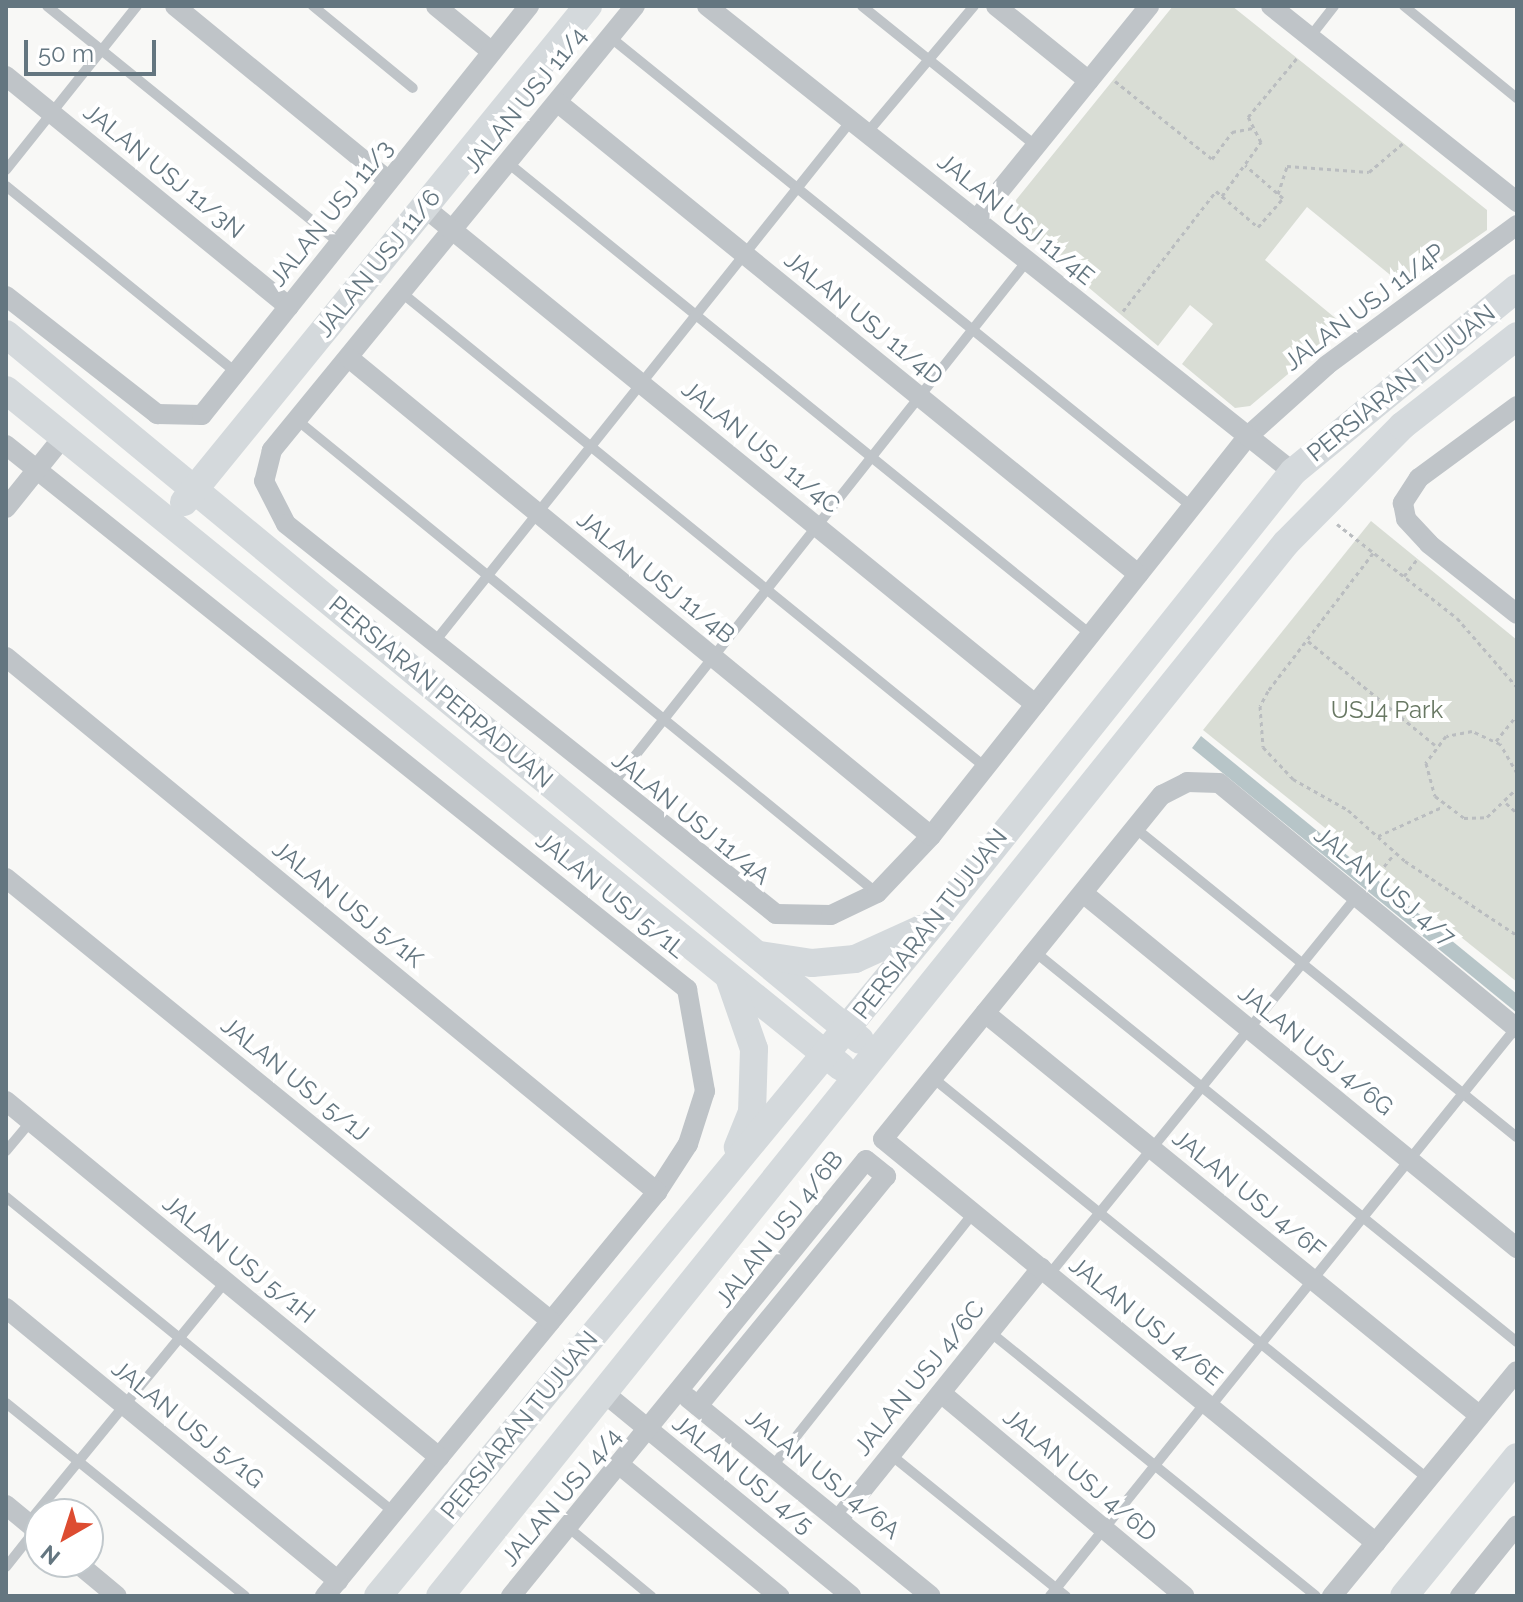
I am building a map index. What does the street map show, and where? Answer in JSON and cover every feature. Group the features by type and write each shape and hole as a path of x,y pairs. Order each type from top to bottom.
{"main road":[{"name":"JALAN USJ 11/6","path":"169,521 588,6"},
{"name":"PERSIARAN TUJUAN","path":"378,1596 847,1029 1293,472 1517,288"},
{"name":"PERSIARAN PERPADUAN","path":"6,334 875,1052"},
{"name":"PERSIARAN TUJUAN","path":"440,1596 853,1077 1318,509 1402,426 1517,336"},
{"name":"PERSIARAN PERPADUAN","path":"6,390 853,1077"},
{"path":"758,955 812,963 855,959 934,922"},
{"path":"714,1189 744,1136 755,1082 747,1019 726,973"},
{"path":"1404,1596 1517,1457"}],"street":[{"path":"175,6 389,181"},
{"path":"436,6 492,52"},
{"name":"JALAN USJ 11/3","path":"6,296 157,414 202,415 529,6"},
{"name":"JALAN USJ 11/4","path":"272,450 635,6"},
{"name":"JALAN USJ 11/4E","path":"707,6 1293,472"},
{"path":"996,6 1094,74"},
{"path":"1271,6 1517,202"},
{"path":"976,220 1094,74 1142,9"},
{"name":"JALAN USJ 11/3N","path":"6,76 289,307"},
{"name":"JALAN USJ 11/4D","path":"557,102 1138,574"},
{"name":"JALAN USJ 11/4C","path":"424,207 1035,704"},
{"name":"JALAN USJ 11/4P","path":"1248,436 1327,365 1517,225"},
{"name":"JALAN USJ 11/4B","path":"349,358 931,836"},
{"path":"1515,410 1409,489 1403,503 1414,529 1517,614"},
{"name":"JALAN USJ 11/4A","path":"272,450 264,481 286,524 610,787 776,914 831,915 877,893 931,836 1248,436"},
{"path":"6,508 63,437"},
{"name":"JALAN USJ 5/1L","path":"6,445 687,989 705,1091 688,1144 657,1192 331,1588"},
{"name":"JALAN USJ 5/1K","path":"6,657 657,1192"},
{"name":"JALAN USJ 4/7","path":"1135,828 1175,786 1219,783 1517,1029"},
{"path":"933,1078 1135,828"},
{"name":"JALAN USJ 5/1J","path":"6,878 551,1321"},
{"name":"JALAN USJ 4/6G","path":"1083,893 1517,1248"},
{"name":"JALAN USJ 4/6F","path":"985,1013 1480,1416"},
{"name":"JALAN USJ 4/6E","path":"933,1078 883,1139 1376,1543"},
{"name":"JALAN USJ 5/1H","path":"6,1101 439,1457"},
{"name":"JALAN USJ 4/6B","path":"651,1431 690,1400 886,1176 866,1160 690,1400"},
{"name":"JALAN USJ 4/6C","path":"838,1520 990,1332 1045,1272"},
{"name":"JALAN USJ 5/1G","path":"6,1308 124,1405 331,1588"},
{"path":"1332,1596 1517,1371"},
{"name":"JALAN USJ 4/5","path":"603,1392 851,1596"},
{"name":"JALAN USJ 4/6D","path":"941,1393 1185,1596"},
{"name":"JALAN USJ 4/6A","path":"690,1400 931,1596"},
{"name":"JALAN USJ 4/4","path":"518,1594 651,1431"},
{"path":"621,1466 779,1596"},
{"path":"6,1505 24,1520"},
{"path":"1460,1596 1517,1525"},
{"path":"95,1578 117,1596"}],"lane":[{"path":"47,6 340,243"},
{"path":"6,170 137,6"},
{"path":"313,6 413,88"},
{"path":"862,6 1036,146"},
{"path":"433,644 797,188 929,60 974,6"},
{"path":"1310,37 1334,6"},
{"path":"1404,6 1517,98"},
{"path":"610,37 1191,506"},
{"path":"508,163 1090,634"},
{"path":"6,186 236,372"},
{"path":"610,787 1027,261"},
{"path":"402,293 985,767"},
{"path":"297,420 666,716 877,893"},
{"path":"1135,828 1304,961 1517,1137"},
{"path":"1045,1272 1101,1211 1357,896"},
{"path":"1035,952 1517,1342"},
{"path":"1053,1592 1156,1465 1262,1343 1517,1029"},
{"path":"933,1078 1101,1211 1428,1479"},
{"path":"6,1151 31,1121"},
{"path":"6,1197 394,1512"},
{"path":"772,1467 973,1213"},
{"path":"54,1498 78,1462 226,1281"},
{"path":"990,1332 1316,1596"},
{"path":"6,1403 245,1596"},
{"path":"891,1455 1053,1592 1066,1596"},
{"path":"569,1528 651,1596"},
{"path":"6,1567 24,1542"}],"path":[{"path":"1222,196 1261,142 1248,117 1297,58"},
{"path":"1094,74 1212,159 1232,132 1253,128"},
{"path":"1278,194 1287,166 1369,172 1403,143"},
{"path":"1121,314 1216,191 1258,227 1283,198 1245,165"},
{"path":"1318,509 1457,618 1517,687"},
{"path":"1373,553 1260,706 1263,747 1278,768 1378,836 1395,853 1517,935"},
{"path":"1307,640 1435,745"},
{"path":"1496,741 1517,715"},
{"path":"1517,773 1496,741 1459,731 1435,745 1426,775 1442,807 1476,820 1506,803 1517,788"},
{"path":"1506,803 1517,813"},
{"path":"1378,836 1442,807"},
{"path":"1376,876 1395,853"}],"green space":[{"path":"1173,6 1232,6 1487,210 1487,230 1405,287 1307,207 1265,260 1345,326 1250,406 1235,408 1182,364 1213,324 1190,305 1158,346 1018,228 1016,200"},
{"name":"USJ4 Park","path":"1371,521 1517,640 1517,982 1203,730"}],"shaded area":[{"path":"1201,736 1517,994 1517,1013 1192,748"}]}
